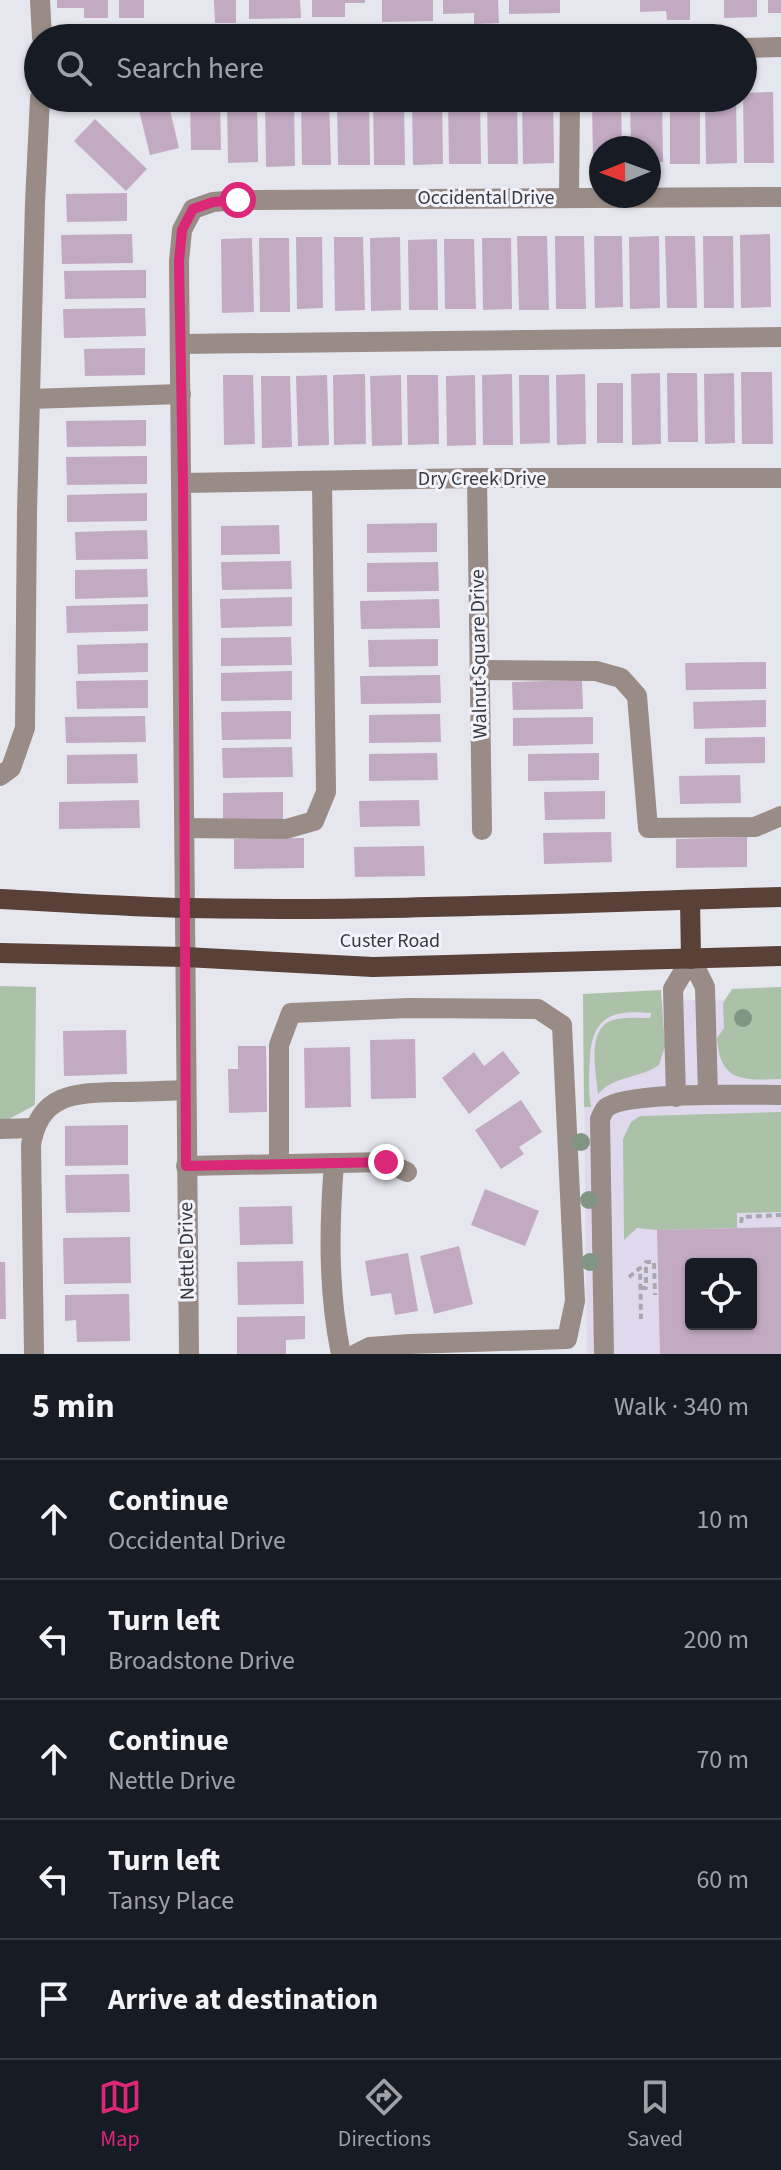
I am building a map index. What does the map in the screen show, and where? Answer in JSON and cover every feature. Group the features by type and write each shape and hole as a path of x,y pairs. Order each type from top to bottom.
{"main road":[{"name":"Custer Road","path":"0,899 185,908 422,907 781,897"},
{"path":"690,900 691,959"},
{"name":"Custer Road","path":"0,953 185,957 373,967 781,956"}],"street":[{"path":"40,0 41,24"},
{"path":"757,48 781,47"},
{"path":"0,776 11,768 25,728 30,399 40,112"},
{"path":"569,198 570,112"},
{"name":"Occidental Drive","path":"193,209 213,202 238,200 781,197"},
{"name":"Nettle Drive","path":"189,1354 179,261 182,230 193,209"},
{"path":"180,344 781,337"},
{"path":"30,399 181,394"},
{"name":"Dry Creek Drive","path":"183,483 477,478 781,478"},
{"name":"Walnut Square Drive","path":"477,478 482,830"},
{"path":"185,828 286,829 314,821 326,792 322,481"},
{"path":"479,670 596,671 621,678 637,696 648,828 755,827 781,816"},
{"path":"691,959 705,987 708,1095"},
{"path":"676,1097 673,989 691,959"},
{"path":"279,1164 279,1045 291,1013 409,1008 538,1009 562,1025 575,1301 567,1339 410,1344 370,1347 356,1354"},
{"path":"34,1354 31,1145 34,1128 44,1113 69,1095 186,1090"},
{"path":"604,1354 600,1119 607,1108 625,1100 781,1095"},
{"path":"0,1129 34,1128"},
{"path":"186,1166 386,1162 407,1172"},
{"path":"334,1163 332,1312 341,1354"}],"path":[{"path":"741,1223 742,1217 781,1215"},
{"path":"641,1288 646,1288 646,1262 654,1262 655,1295"},
{"path":"629,1277 640,1268 641,1319"}],"shaded area":[{"path":"781,999 781,1354 587,1354 583,1001"}],"green space":[{"path":"0,986 36,987 35,1105 0,1124"},
{"path":"781,987 781,1079 736,1076 723,1064 719,1053 717,1038 724,1028 723,1003 732,989"},
{"path":"661,990 665,1047 659,1065 612,1083 598,1094 595,1050 600,1030 617,1019 650,1018 651,1013 616,1014 608,1018 601,1024 592,1042 589,1075 591,1107 584,1107 583,994"},
{"path":"781,1112 781,1212 737,1213 737,1228 637,1228 624,1240 623,1139 631,1122 640,1116"}],"building":[{"path":"57,0 108,0 108,18 84,18 84,8 57,8"},
{"path":"119,0 144,0 144,18 119,18"},
{"path":"214,0 236,0 236,23 215,23"},
{"path":"249,0 300,0 301,18 249,19"},
{"path":"312,0 365,0 365,3 345,3 345,17 312,17"},
{"path":"382,0 433,0 433,21 382,22"},
{"path":"443,0 498,0 499,23 474,24 474,13 443,14"},
{"path":"509,0 560,0 560,13 509,14"},
{"path":"640,0 690,0 690,20 667,20 666,11 640,12"},
{"path":"724,0 757,0 757,17 724,18"},
{"path":"768,0 781,0 781,13 768,13"},
{"path":"773,92 774,163 744,163 743,112 757,112 757,93"},
{"path":"139,112 170,112 179,148 150,155"},
{"path":"190,112 220,112 221,150 191,150"},
{"path":"227,112 257,112 258,162 228,163"},
{"path":"265,112 294,112 295,166 266,167"},
{"path":"301,112 329,112 331,165 302,165"},
{"path":"337,112 369,112 370,165 338,165"},
{"path":"373,112 404,112 405,165 374,165"},
{"path":"412,112 442,112 443,164 413,165"},
{"path":"448,112 480,112 481,164 449,164"},
{"path":"487,112 517,112 518,164 488,164"},
{"path":"522,112 553,112 554,163 523,164"},
{"path":"592,112 621,112 622,136 593,136"},
{"path":"630,112 662,112 663,162 661,136 631,136"},
{"path":"670,112 700,112 700,164 670,164"},
{"path":"705,112 736,112 737,163 706,164"},
{"path":"95,119 147,169 126,191 74,141"},
{"path":"127,193 127,221 67,222 66,194"},
{"path":"132,234 133,263 62,264 61,235"},
{"path":"770,234 771,307 741,308 740,235"},
{"path":"517,236 547,236 549,310 519,310"},
{"path":"555,236 584,236 586,309 556,309"},
{"path":"594,236 622,236 623,307 595,308"},
{"path":"659,236 660,308 630,309 629,237"},
{"path":"665,236 695,236 697,308 667,308"},
{"path":"703,236 733,236 734,308 704,308"},
{"path":"296,237 322,237 323,308 297,309"},
{"path":"334,237 363,237 365,310 335,311"},
{"path":"400,237 401,310 371,311 370,238"},
{"path":"252,238 254,312 222,313 221,239"},
{"path":"259,238 289,238 290,312 260,312"},
{"path":"482,238 511,238 512,309 483,310"},
{"path":"437,239 438,310 409,310 408,240"},
{"path":"444,239 474,239 476,309 445,309"},
{"path":"146,270 146,298 65,299 64,271"},
{"path":"145,308 146,336 64,338 63,309"},
{"path":"145,348 145,375 85,376 84,349"},
{"path":"741,372 772,372 773,444 742,444"},
{"path":"660,373 661,444 632,445 631,374"},
{"path":"667,373 697,373 698,442 668,442"},
{"path":"734,373 735,443 705,444 704,374"},
{"path":"365,374 366,444 334,445 333,375"},
{"path":"512,374 513,445 483,445 482,375"},
{"path":"585,374 586,444 557,445 556,375"},
{"path":"223,375 253,375 255,444 224,445"},
{"path":"327,375 329,445 298,446 296,376"},
{"path":"401,375 402,445 372,446 370,376"},
{"path":"407,375 438,375 439,444 408,445"},
{"path":"475,375 476,445 447,446 446,376"},
{"path":"519,375 549,375 550,443 520,444"},
{"path":"261,376 290,376 292,447 262,448"},
{"path":"597,383 623,383 623,443 597,443"},
{"path":"146,420 146,446 67,447 66,421"},
{"path":"147,456 147,484 67,485 66,457"},
{"path":"147,493 147,521 67,522 67,495"},
{"path":"437,523 437,552 367,553 367,524"},
{"path":"279,525 280,554 221,555 221,526"},
{"path":"147,530 148,559 76,560 75,532"},
{"path":"291,561 292,589 222,590 221,562"},
{"path":"438,562 439,591 367,592 367,563"},
{"path":"147,569 148,597 75,599 75,570"},
{"path":"292,597 292,626 221,628 220,599"},
{"path":"439,599 440,628 361,629 360,601"},
{"path":"148,604 148,631 67,633 66,606"},
{"path":"291,637 292,665 221,666 221,638"},
{"path":"438,639 438,666 369,667 368,640"},
{"path":"148,643 148,672 78,674 77,645"},
{"path":"766,662 766,689 686,690 685,663"},
{"path":"292,671 292,700 221,701 221,673"},
{"path":"440,675 441,703 361,704 360,676"},
{"path":"148,680 148,708 77,709 76,681"},
{"path":"582,680 583,709 513,710 512,682"},
{"path":"766,700 766,727 694,729 693,702"},
{"path":"291,711 291,739 222,740 221,712"},
{"path":"440,714 441,742 369,743 369,715"},
{"path":"145,716 146,742 66,743 65,717"},
{"path":"593,717 593,744 513,746 513,718"},
{"path":"765,737 765,763 705,764 705,738"},
{"path":"292,747 293,777 223,778 222,748"},
{"path":"437,753 438,780 369,781 369,754"},
{"path":"599,753 599,780 528,781 528,754"},
{"path":"137,754 138,783 67,784 67,755"},
{"path":"740,775 741,803 680,804 679,776"},
{"path":"605,791 605,819 545,820 544,792"},
{"path":"283,792 283,820 223,821 223,793"},
{"path":"139,800 140,828 59,829 59,802"},
{"path":"419,800 420,826 360,827 359,801"},
{"path":"611,832 612,862 544,864 543,833"},
{"path":"747,837 747,867 676,868 676,839"},
{"path":"304,838 304,868 234,869 234,839"},
{"path":"424,846 425,876 355,877 354,847"},
{"path":"126,1030 127,1074 64,1076 63,1031"},
{"path":"415,1039 416,1098 371,1099 370,1040"},
{"path":"238,1046 266,1046 267,1112 229,1113 228,1069 238,1069"},
{"path":"350,1047 351,1107 305,1108 304,1048"},
{"path":"503,1051 520,1073 469,1114 442,1078 474,1052 484,1066"},
{"path":"521,1100 542,1132 519,1147 524,1154 501,1169 475,1130"},
{"path":"128,1125 128,1165 65,1166 65,1126"},
{"path":"129,1174 130,1212 66,1213 65,1175"},
{"path":"485,1189 539,1211 525,1246 471,1225"},
{"path":"292,1206 293,1244 240,1245 239,1207"},
{"path":"781,1227 781,1354 660,1354 657,1230"},
{"path":"130,1237 131,1283 64,1284 63,1238"},
{"path":"459,1246 473,1304 434,1314 420,1256"},
{"path":"408,1253 418,1311 395,1315 391,1293 371,1296 365,1261"},
{"path":"303,1261 304,1304 238,1305 237,1262"},
{"path":"0,1262 5,1262 6,1319 0,1319"},
{"path":"129,1294 130,1341 77,1342 76,1320 65,1321 65,1295"},
{"path":"305,1316 305,1339 286,1340 286,1354 237,1354 237,1317"}],"route":[{"path":"238,200 213,202 193,209 182,230 179,261 186,1166 386,1162"}]}
